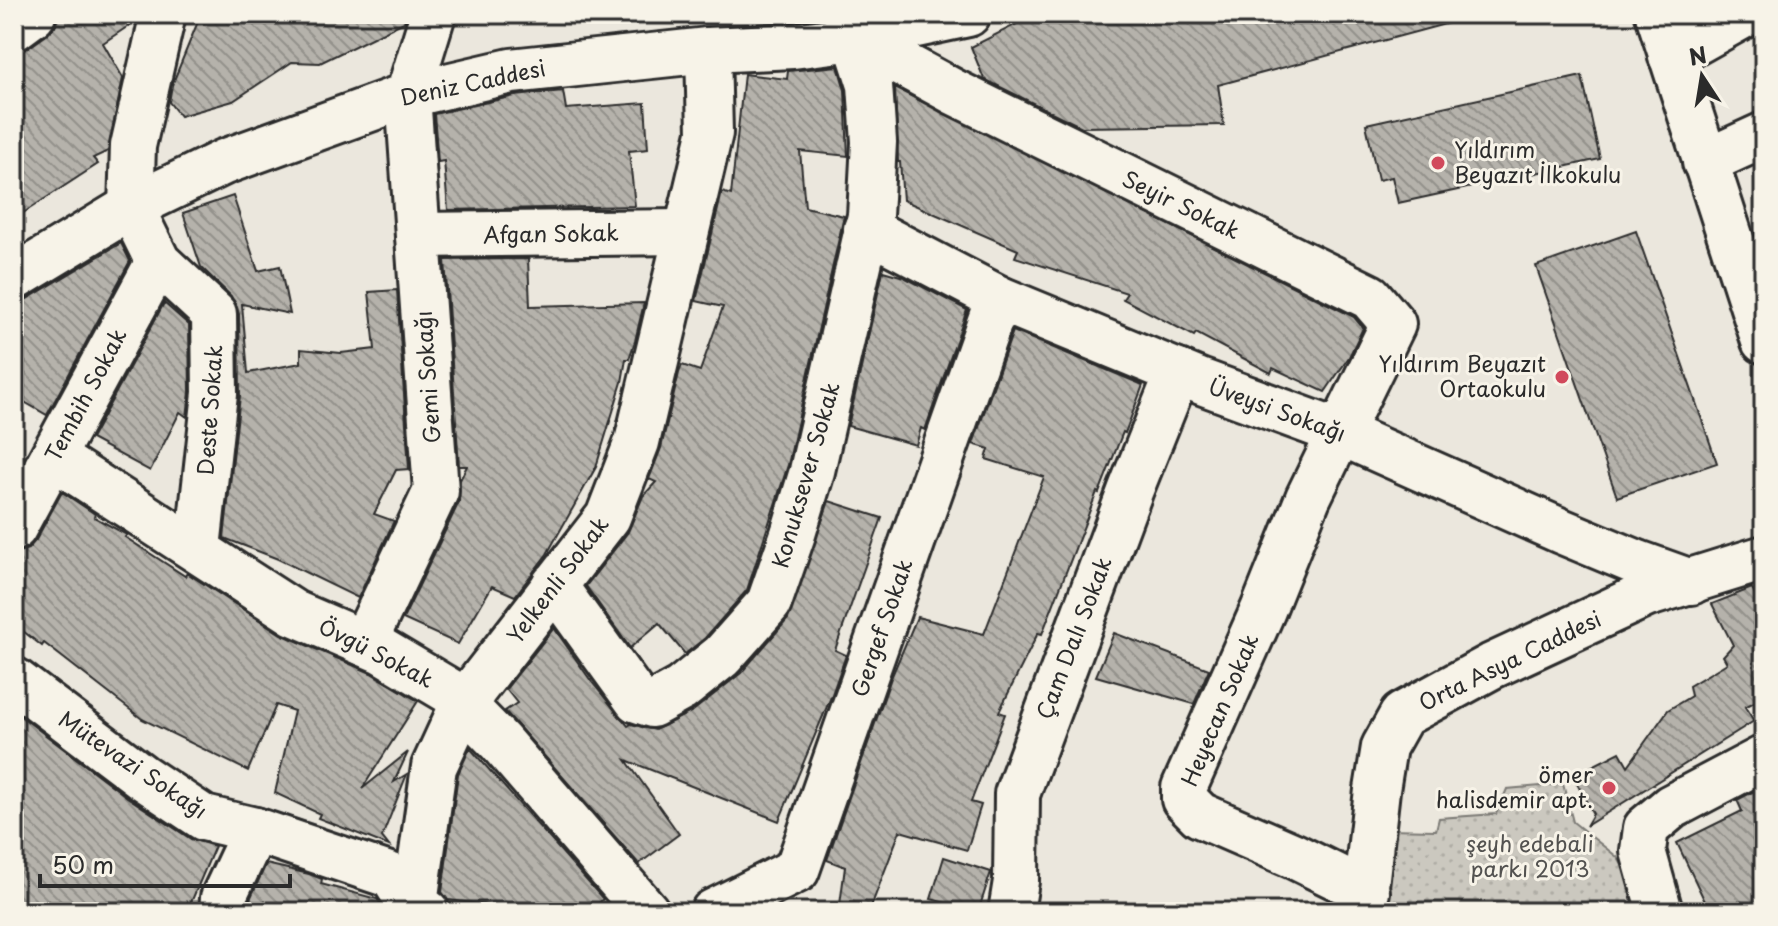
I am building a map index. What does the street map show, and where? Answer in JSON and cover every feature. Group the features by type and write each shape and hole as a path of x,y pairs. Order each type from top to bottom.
{"street":[{"path":"14,28 33,14"},
{"path":"131,207 133,146 163,14"},
{"path":"408,95 433,14"},
{"name":"Deniz Caddesi","path":"14,278 131,207 224,162 408,95 511,71 708,50 793,46 854,26 968,14"},
{"path":"1658,14 1705,162 1751,261 1764,341"},
{"path":"1671,56 1746,14"},
{"name":"Konuksever Sokak","path":"554,585 637,700 652,705 681,689 722,656 769,603 812,471 866,229 874,142 870,85 854,26"},
{"name":"Seyir Sokak","path":"854,26 968,99 1370,297 1393,324 1341,433"},
{"name":"Yelkenli Sokak","path":"420,911 434,767 463,704 608,517 632,454 710,133 708,50"},
{"name":"Gemi Sokağı","path":"364,643 436,491 408,95"},
{"path":"1705,162 1764,135"},
{"name":"Deste Sokak","path":"131,207 158,262 214,314 215,393 198,548"},
{"name":"Üveysi Sokağı","path":"866,229 998,298 1178,372 1341,433 1561,531 1691,582"},
{"name":"Afgan Sokak","path":"418,235 685,232"},
{"name":"Tembih Sokak","path":"14,528 158,262"},
{"name":"Gergef Sokak","path":"713,912 797,870 998,298"},
{"name":"Çam Dalı Sokak","path":"1011,912 1016,881 1017,794 1119,518 1178,372"},
{"name":"Heyecan Sokak","path":"1341,433 1308,498 1263,610 1184,788 1184,799 1200,815 1294,856 1365,902"},
{"name":"Övgü Sokak","path":"53,457 294,613 382,651 451,692 500,742 647,912"},
{"name":"Orta Asya Caddesi","path":"1365,902 1384,747 1402,715 1492,666 1645,595 1764,558"},
{"name":"Mütevazi Sokağı","path":"14,680 141,776 204,818 255,830 392,876 420,911"},
{"path":"1660,912 1643,851 1646,828 1671,807 1764,758"},
{"path":"222,912 223,898 255,830"}],"green space":[{"name":"şeyh edebali parkı 2013","path":"1563,784 1573,822 1617,857 1645,900 1645,912 1382,912 1387,829 1436,830 1439,818 1496,814 1507,789"}],"building":[{"path":"58,14 137,14 136,21 103,43 123,78 108,151 93,158 98,164 14,219 14,53 28,48 48,34 56,25"},
{"path":"201,14 407,14 404,22 320,63 292,62 233,101 180,116 169,102 172,85"},
{"path":"1037,14 1448,14 1449,23 1218,85 1224,125 1082,127 984,79 971,47"},
{"path":"838,66 845,90 848,156 800,151 805,207 844,216 788,465 747,590 705,638 685,654 659,623 630,648 586,586 628,532 643,496 656,482 649,479 661,448 682,365 700,371 723,307 696,301 722,192 731,195 744,74 787,79 788,71"},
{"path":"1582,76 1600,159 1398,203 1392,177 1378,180 1366,124"},
{"path":"895,88 1354,317 1363,328 1349,357 1325,392 1273,368 1271,373 1123,299 1127,293 1015,257 1018,250 903,200"},
{"path":"563,91 566,109 645,103 648,149 629,151 635,206 448,210 444,161 438,162 434,114 515,96"},
{"path":"233,196 258,271 280,266 290,314 242,304 248,373 301,363 301,349 341,353 375,349 369,292 397,290 409,469 396,470 374,514 394,521 358,598 278,559 224,538 240,396 239,314 231,296 201,267 183,213"},
{"path":"1636,231 1717,463 1617,497 1536,266"},
{"path":"121,243 130,261 47,415 14,396 14,303 27,299"},
{"path":"528,259 530,306 644,303 596,467 547,554 515,596 492,586 458,644 403,619 459,502 460,480 467,466 459,466 445,260"},
{"path":"883,271 904,277 967,310 925,430 921,428 916,445 848,426"},
{"path":"164,303 189,325 190,392 187,417 180,412 150,471 91,439"},
{"path":"1013,331 1143,385 1125,433 1097,492 1042,634 1038,633 999,712 1005,714 971,802 981,805 967,850 900,831 869,912 839,912 845,867 827,860 891,678 917,617 984,634 1044,477 986,459 989,449 973,444"},
{"path":"62,492 95,514 94,517 281,634 371,673 418,701 362,789 408,752 394,782 407,774 382,837 389,846 318,818 320,814 275,793 294,711 276,705 248,771 142,719 44,643 42,646 14,624 14,562 18,552 28,549 36,540"},
{"path":"829,501 882,518 835,650 846,655 779,821 626,760 679,834 639,864 505,711 517,703 506,689 554,628 591,681 628,726 631,724 655,730 693,711 741,673 788,619"},
{"path":"1752,588 1764,612 1764,697 1745,707 1754,721 1586,826 1593,814 1573,776 1620,752 1628,766 1668,710 1691,696 1689,686 1727,663 1723,656 1733,645 1712,604"},
{"path":"1114,633 1209,669 1194,704 1096,676"},
{"path":"14,711 127,797 191,839 215,846 187,912 26,912 14,901"},
{"path":"470,748 603,899 591,912 546,912 448,900 442,892 458,774"},
{"path":"1764,786 1764,912 1710,912 1677,843 1742,811 1737,800"},
{"path":"944,857 991,872 978,912 931,899"},
{"path":"266,864 309,874 322,879 321,884 377,899 386,912 248,912 251,897"}],"place":[{"name":"Yıldırım Beyazıt İlkokulu","path":"1438,163"},
{"name":"Yıldırım Beyazıt Ortaokulu","path":"1562,377"},
{"name":"ömer halisdemir apt.","path":"1609,788"}]}
